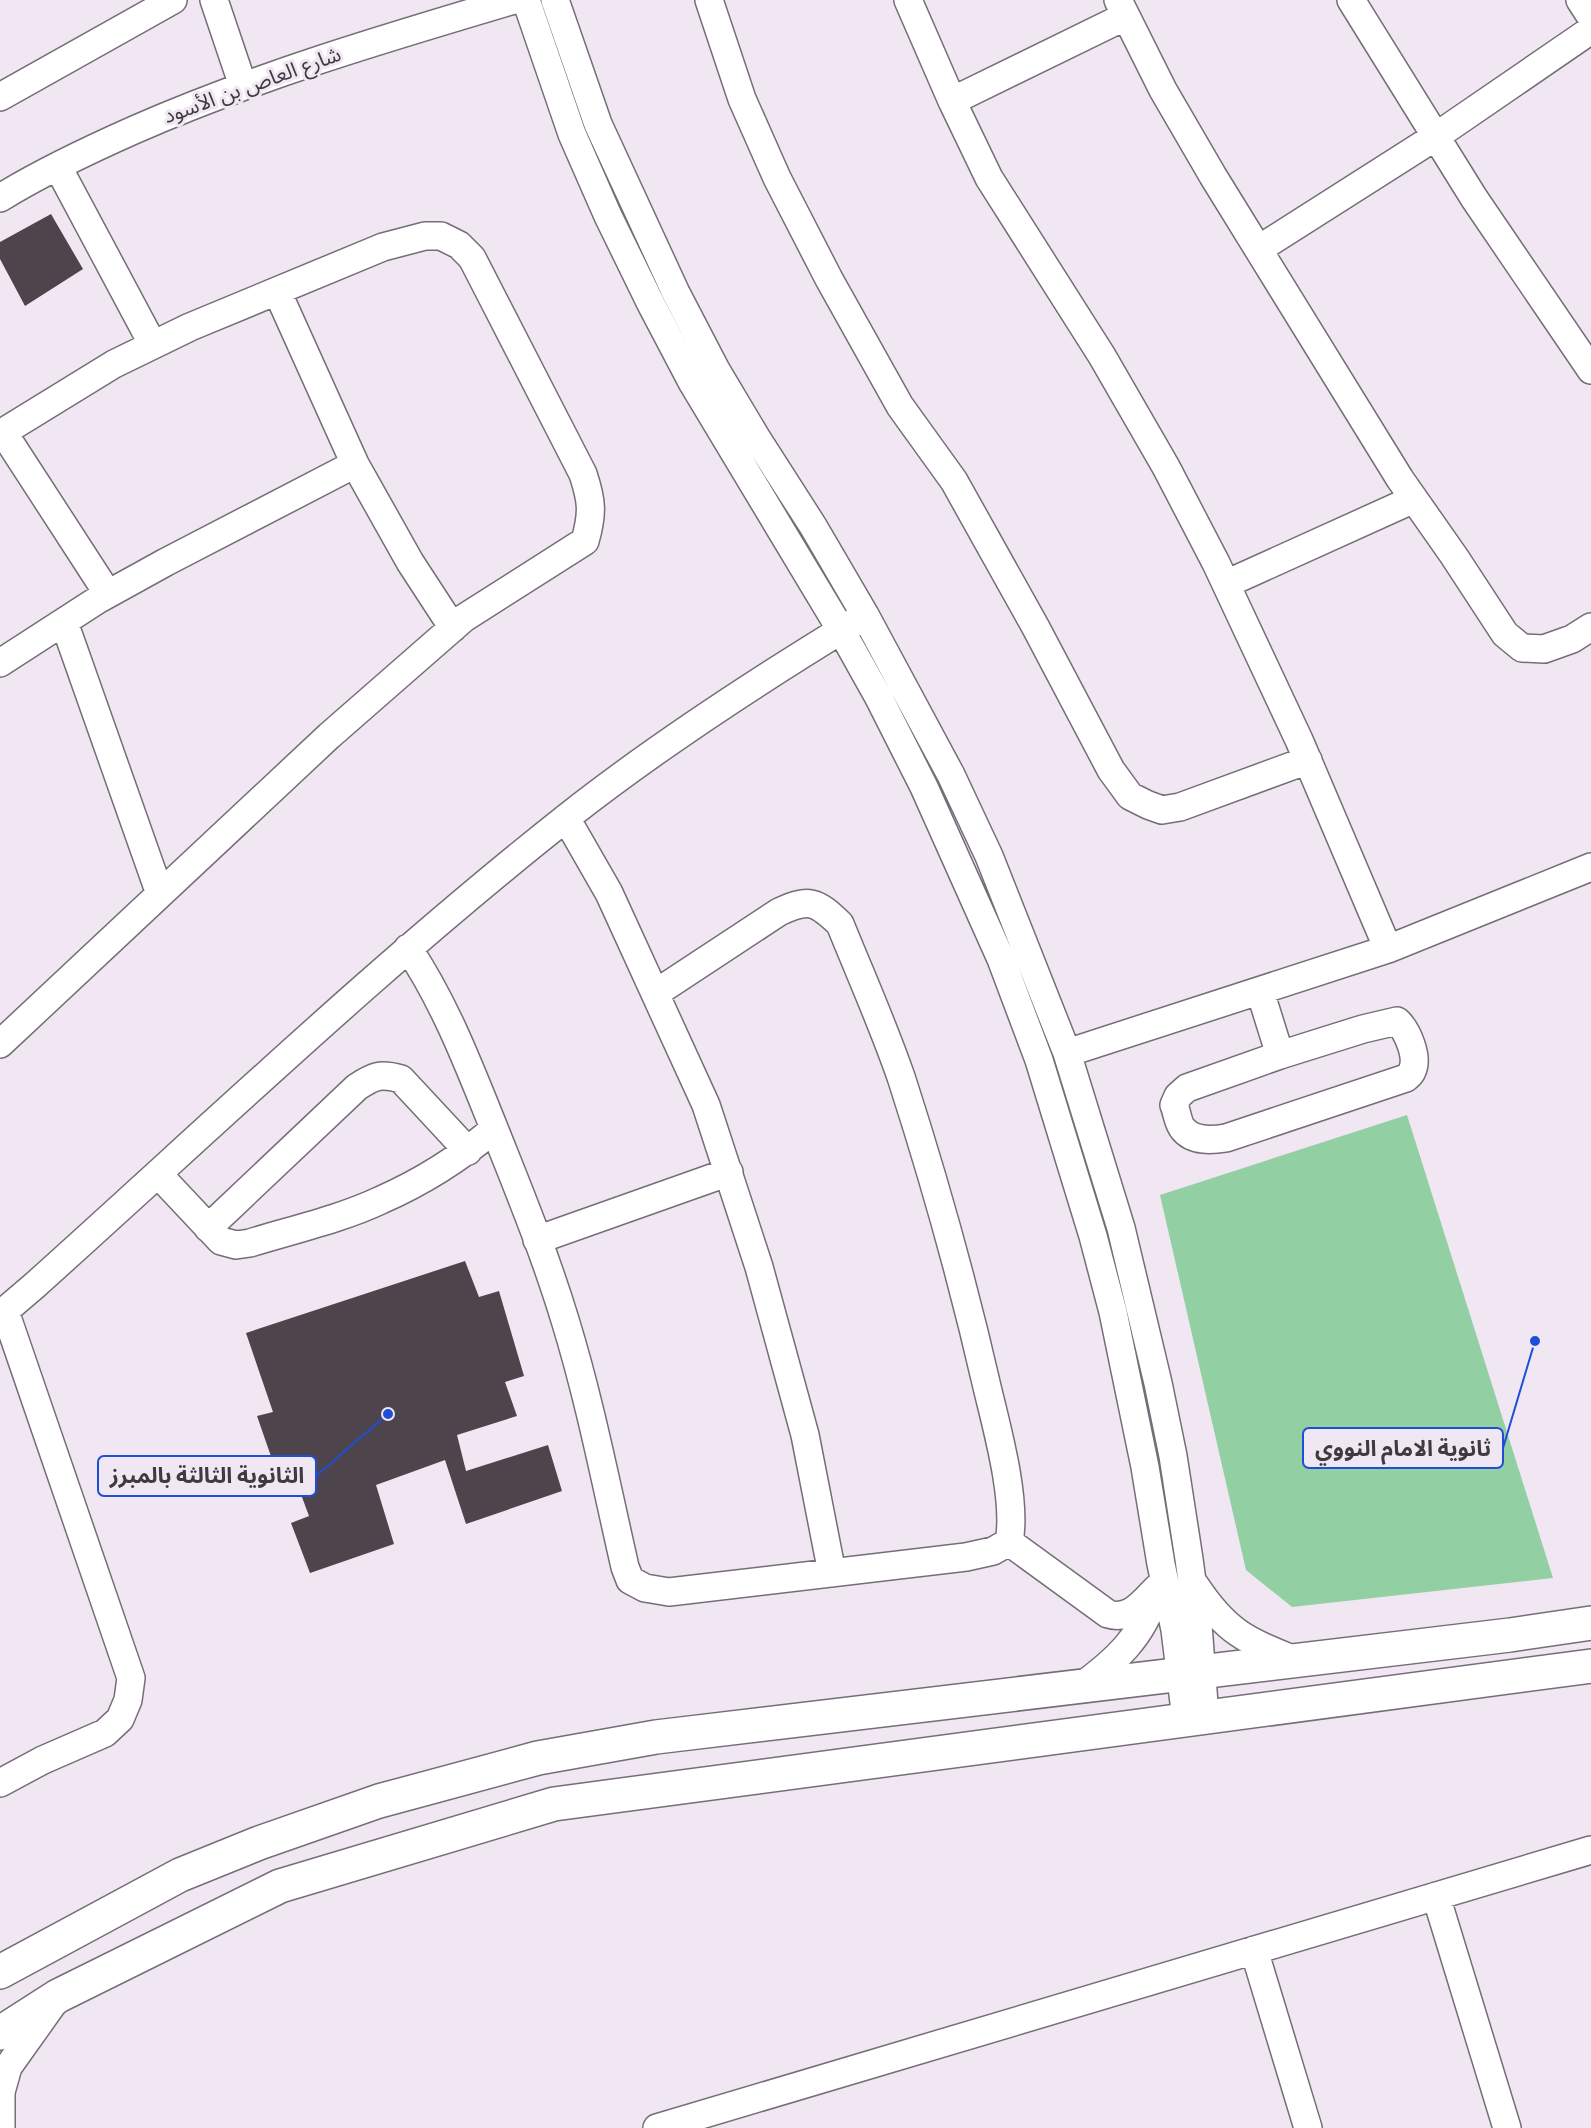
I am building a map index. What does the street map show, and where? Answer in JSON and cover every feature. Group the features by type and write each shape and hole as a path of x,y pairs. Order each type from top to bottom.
{"main road":[{"path":"0,1972 180,1875 379,1801 526,1761 656,1737 1297,1661 1591,1623"},
{"path":"0,2033 58,1996 280,1886 554,1804 1591,1665"}],"street":[{"path":"0,97 174,0"},
{"path":"214,0 243,86"},
{"name":"شارع العاص بن الأسود","path":"0,198 92,149 170,114 243,86 377,41 514,0"},
{"path":"526,0 572,134 608,216 651,304 720,430 841,630 879,698 924,787 1001,959 1039,1060 1093,1236 1113,1312 1143,1456 1159,1576 1191,1673"},
{"path":"555,0 598,124 676,293 716,370 813,526 865,615 951,775 989,856 1067,1053 1118,1217 1173,1456 1192,1581 1191,1673 1196,1718"},
{"path":"709,0 742,99 777,178 829,279 900,406 954,481 1035,626 1111,770 1130,796 1162,810 1180,807 1308,760"},
{"path":"908,0 989,178 1102,356 1166,467 1226,584 1308,760 1388,949"},
{"path":"1351,0 1435,137 1591,370"},
{"path":"1580,0 1591,18"},
{"path":"952,101 1122,8 1163,90 1259,249 1414,499 1505,634 1522,648 1544,650 1572,639 1591,627"},
{"path":"1259,249 1435,137 1591,30"},
{"path":"58,167 153,345"},
{"path":"0,1044 329,736 464,618 585,541 591,500 583,474 472,258 459,245 441,236 425,236 383,247 190,327 114,364 2,433 108,594"},
{"path":"278,291 355,464 410,562 453,628"},
{"path":"0,663 108,594 280,501 355,464"},
{"path":"1226,584 1414,499"},
{"path":"0,1783 43,1760 105,1733 120,1719 128,1700 131,1677 2,1313 408,948 566,818 700,721 865,615"},
{"path":"64,622 160,894"},
{"path":"566,818 609,893 706,1105 759,1267 805,1435 832,1573"},
{"path":"1067,1053 1388,949 1591,867"},
{"path":"408,948 427,976 441,1003 494,1129 537,1240 565,1320 585,1392 625,1567 630,1580 645,1588 669,1592 966,1557 993,1551 1009,1542 1012,1527 1010,1505 998,1434 972,1321 901,1079 840,924 826,911 811,903 797,903 779,912 656,993"},
{"path":"1260,991 1280,1055"},
{"path":"1397,1021 1406,1029 1414,1058 1413,1070 1406,1078 1226,1138 1208,1140 1183,1130 1174,1105 1178,1096 1187,1088 1280,1055 1363,1029 1397,1021"},
{"path":"208,1228 357,1087 374,1076 401,1079 468,1151"},
{"path":"158,1174 221,1241 236,1245 250,1243 380,1201 432,1174 468,1151 494,1129"},
{"path":"537,1240 729,1172"},
{"path":"1009,1542 1115,1617 1127,1615 1136,1609 1159,1576"},
{"path":"1080,1687 1107,1668 1130,1645 1144,1623 1159,1576"},
{"path":"1192,1581 1211,1610 1230,1628 1253,1644 1297,1661"},
{"path":"1107,1668 1114,1638 1108,1614"},
{"path":"657,2128 1591,1850"},
{"path":"1436,1896 1506,2128"},
{"path":"1254,1950 1308,2128"},
{"path":"1,2128 1,2092 8,2067 58,1996"}],"green space":[{"path":"1407,1115 1553,1578 1292,1607 1246,1570 1160,1195"}],"building":[{"path":"51,214 83,269 25,306 0,259 0,242"},
{"path":"465,1261 479,1297 499,1291 524,1376 505,1382 517,1416 457,1435 466,1471 548,1445 562,1491 466,1524 445,1460 376,1485 394,1544 310,1573 291,1523 309,1516 289,1462 274,1465 257,1416 273,1412 246,1333"}],"place":[{"name":"ثانوية الامام النووي","path":"1535,1341"},
{"name":"الثانوية الثالثة بالمبرز","path":"388,1414"}]}
